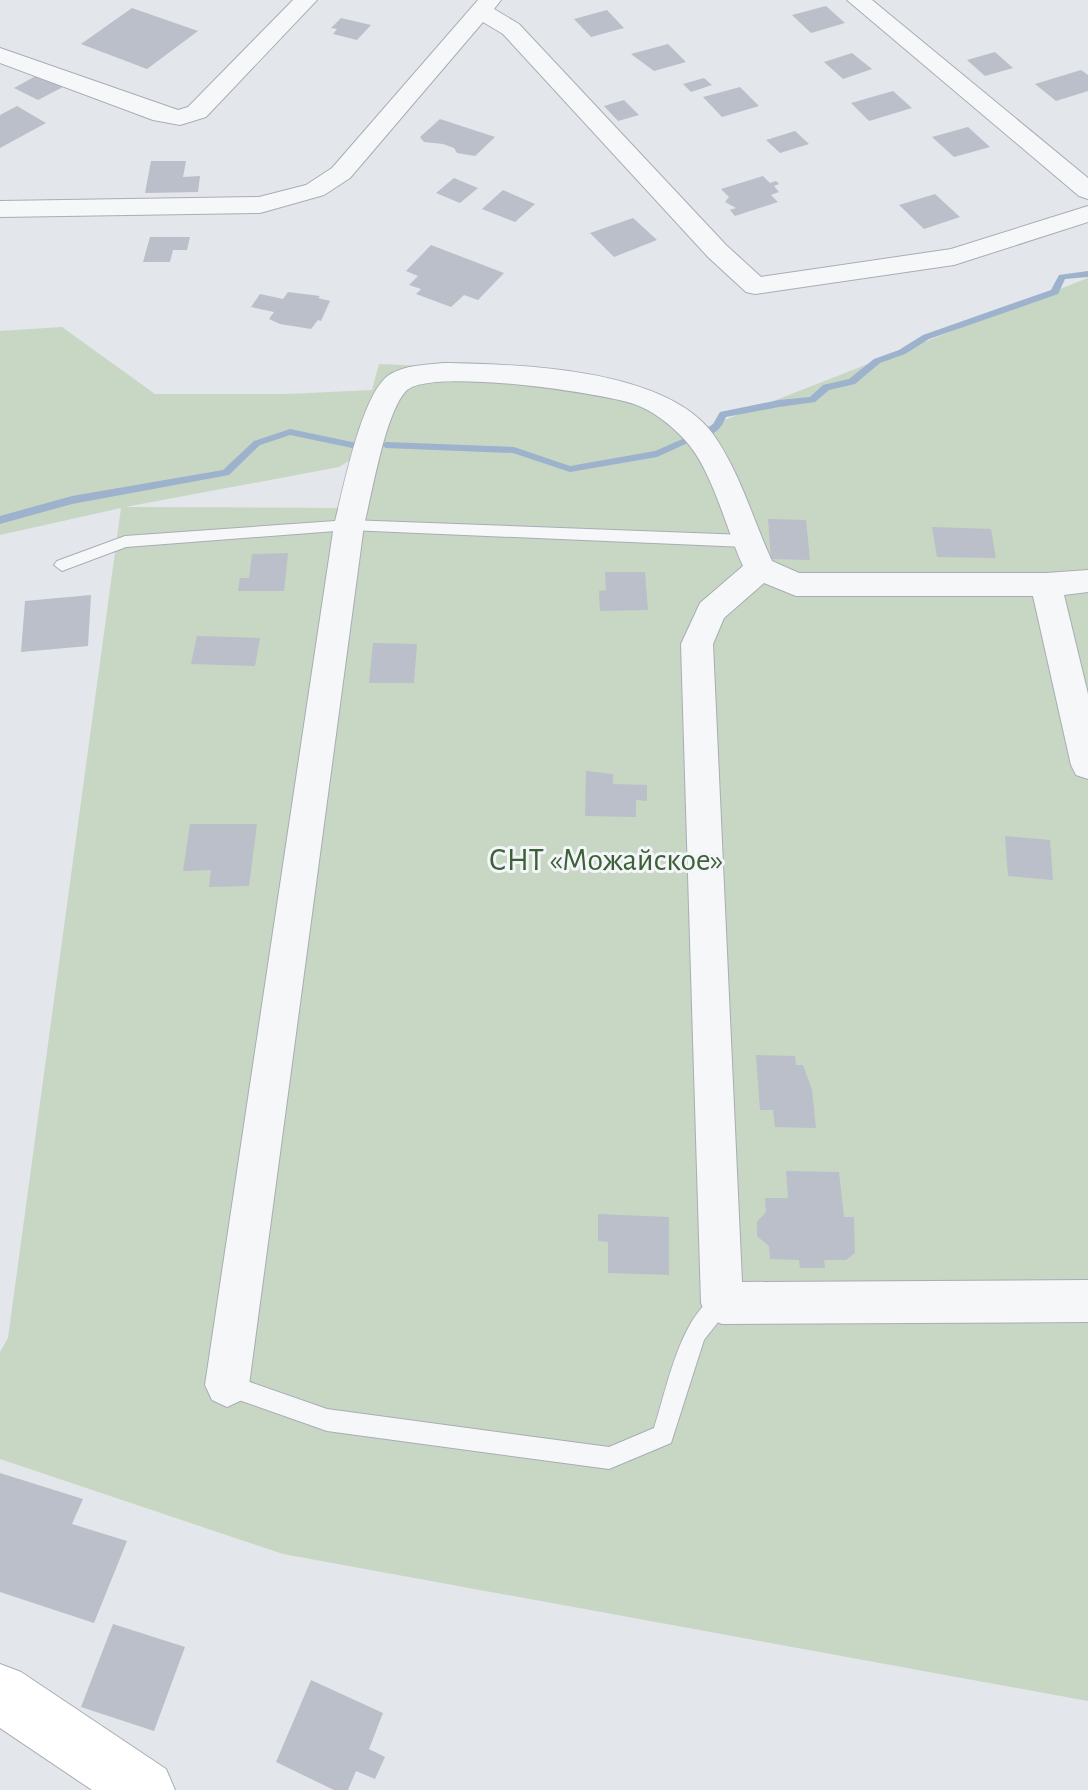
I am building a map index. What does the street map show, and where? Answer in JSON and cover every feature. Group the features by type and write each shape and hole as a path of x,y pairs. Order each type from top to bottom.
{"street":[{"path":"0,55 162,115 180,118 197,112 306,0"},
{"path":"868,2 1088,191"},
{"path":"0,209 260,205 315,190 341,173 485,5 511,29 717,251 755,286 954,257 1088,214"},
{"path":"227,1385 349,525 384,398 400,379 445,371 578,381 648,398 697,433 714,464 753,555 796,584 1046,585 1088,581"},
{"path":"753,555 711,611 697,644 722,1303 1088,1301"},
{"path":"1046,585 1088,765"},
{"path":"0,1693 145,1790"}],"lane":[{"path":"62,565 125,542 349,525 753,555"},
{"path":"227,1385 327,1420 609,1458 663,1435 695,1334 722,1303"}],"green space":[{"name":"СНТ «Можайское»","path":"1088,278 1088,1701 283,1554 0,1459 0,1352 8,1338 121,508 0,535 0,331 62,327 155,394 287,394 372,390 379,364 569,372 699,430","holes":["352,459 340,508 125,507 339,467"]}],"building":[{"path":"826,6 845,23 811,33 792,15"},
{"path":"132,8 198,31 147,69 81,44"},
{"path":"607,10 624,28 591,37 574,19"},
{"path":"341,18 371,25 357,40 333,34 337,29 331,28"},
{"path":"668,44 686,62 654,71 631,54"},
{"path":"995,52 1013,68 985,76 967,60"},
{"path":"852,53 872,69 843,79 824,62"},
{"path":"1081,70 1088,75 1088,91 1056,101 1035,84"},
{"path":"41,73 65,86 38,100 14,88"},
{"path":"704,78 712,85 691,92 683,84"},
{"path":"740,87 759,106 722,117 703,97"},
{"path":"893,91 912,108 869,121 851,103"},
{"path":"624,100 639,115 618,121 604,106"},
{"path":"17,106 46,123 0,148 0,115"},
{"path":"440,119 495,137 475,156 457,153 454,148 443,144 424,142 420,137"},
{"path":"968,127 990,147 954,157 932,137"},
{"path":"795,131 809,144 780,153 766,140"},
{"path":"151,161 186,161 183,177 200,176 198,192 145,193"},
{"path":"763,176 770,183 776,181 779,184 774,186 779,192 771,195 778,202 735,216 730,210 736,208 725,202 729,197 721,189"},
{"path":"454,178 478,188 460,203 436,193"},
{"path":"503,190 535,204 515,222 482,209"},
{"path":"935,194 960,217 924,229 899,205"},
{"path":"633,218 657,240 614,257 590,233"},
{"path":"150,237 190,237 187,250 173,250 170,262 143,262"},
{"path":"431,245 504,273 478,300 464,295 451,307 416,294 421,289 409,285 418,276 406,271"},
{"path":"288,292 320,296 318,298 330,301 321,321 318,320 311,329 280,324 269,319 274,312 251,307 260,294 283,299"},
{"path":"768,519 806,520 810,560 771,559"},
{"path":"932,527 991,529 996,558 937,557"},
{"path":"288,553 284,591 238,591 240,578 249,578 252,554"},
{"path":"605,572 645,572 648,610 600,611 599,591 606,590"},
{"path":"91,595 88,646 21,652 25,601"},
{"path":"197,636 260,638 255,666 191,664"},
{"path":"373,643 417,644 414,683 369,683"},
{"path":"586,771 613,774 613,784 647,785 647,801 636,800 636,817 585,816"},
{"path":"190,824 257,824 249,886 209,887 211,870 183,871"},
{"path":"1005,836 1050,840 1053,880 1008,876"},
{"path":"756,1055 795,1056 796,1065 803,1065 812,1090 816,1128 775,1127 773,1110 760,1110"},
{"path":"786,1171 839,1172 844,1217 854,1217 855,1253 846,1260 824,1260 825,1268 800,1268 799,1260 770,1259 769,1246 757,1236 757,1222 766,1212 765,1198 788,1198"},
{"path":"598,1214 669,1217 669,1275 608,1273 608,1242 598,1241"},
{"path":"0,1473 83,1499 72,1524 127,1541 94,1623 0,1592"},
{"path":"113,1624 185,1647 154,1731 81,1707"},
{"path":"311,1680 383,1713 369,1749 385,1757 375,1779 356,1771 348,1790 334,1790 276,1762"}],"waterway":[{"path":"708,432 717,426 723,414 812,400 826,387 852,382 877,361 902,352 926,337 1055,292 1062,277 1088,274"},
{"path":"0,520 72,500 226,473 257,443 290,432 357,446"},
{"path":"386,445 514,450 570,469 657,454 687,440"}]}
